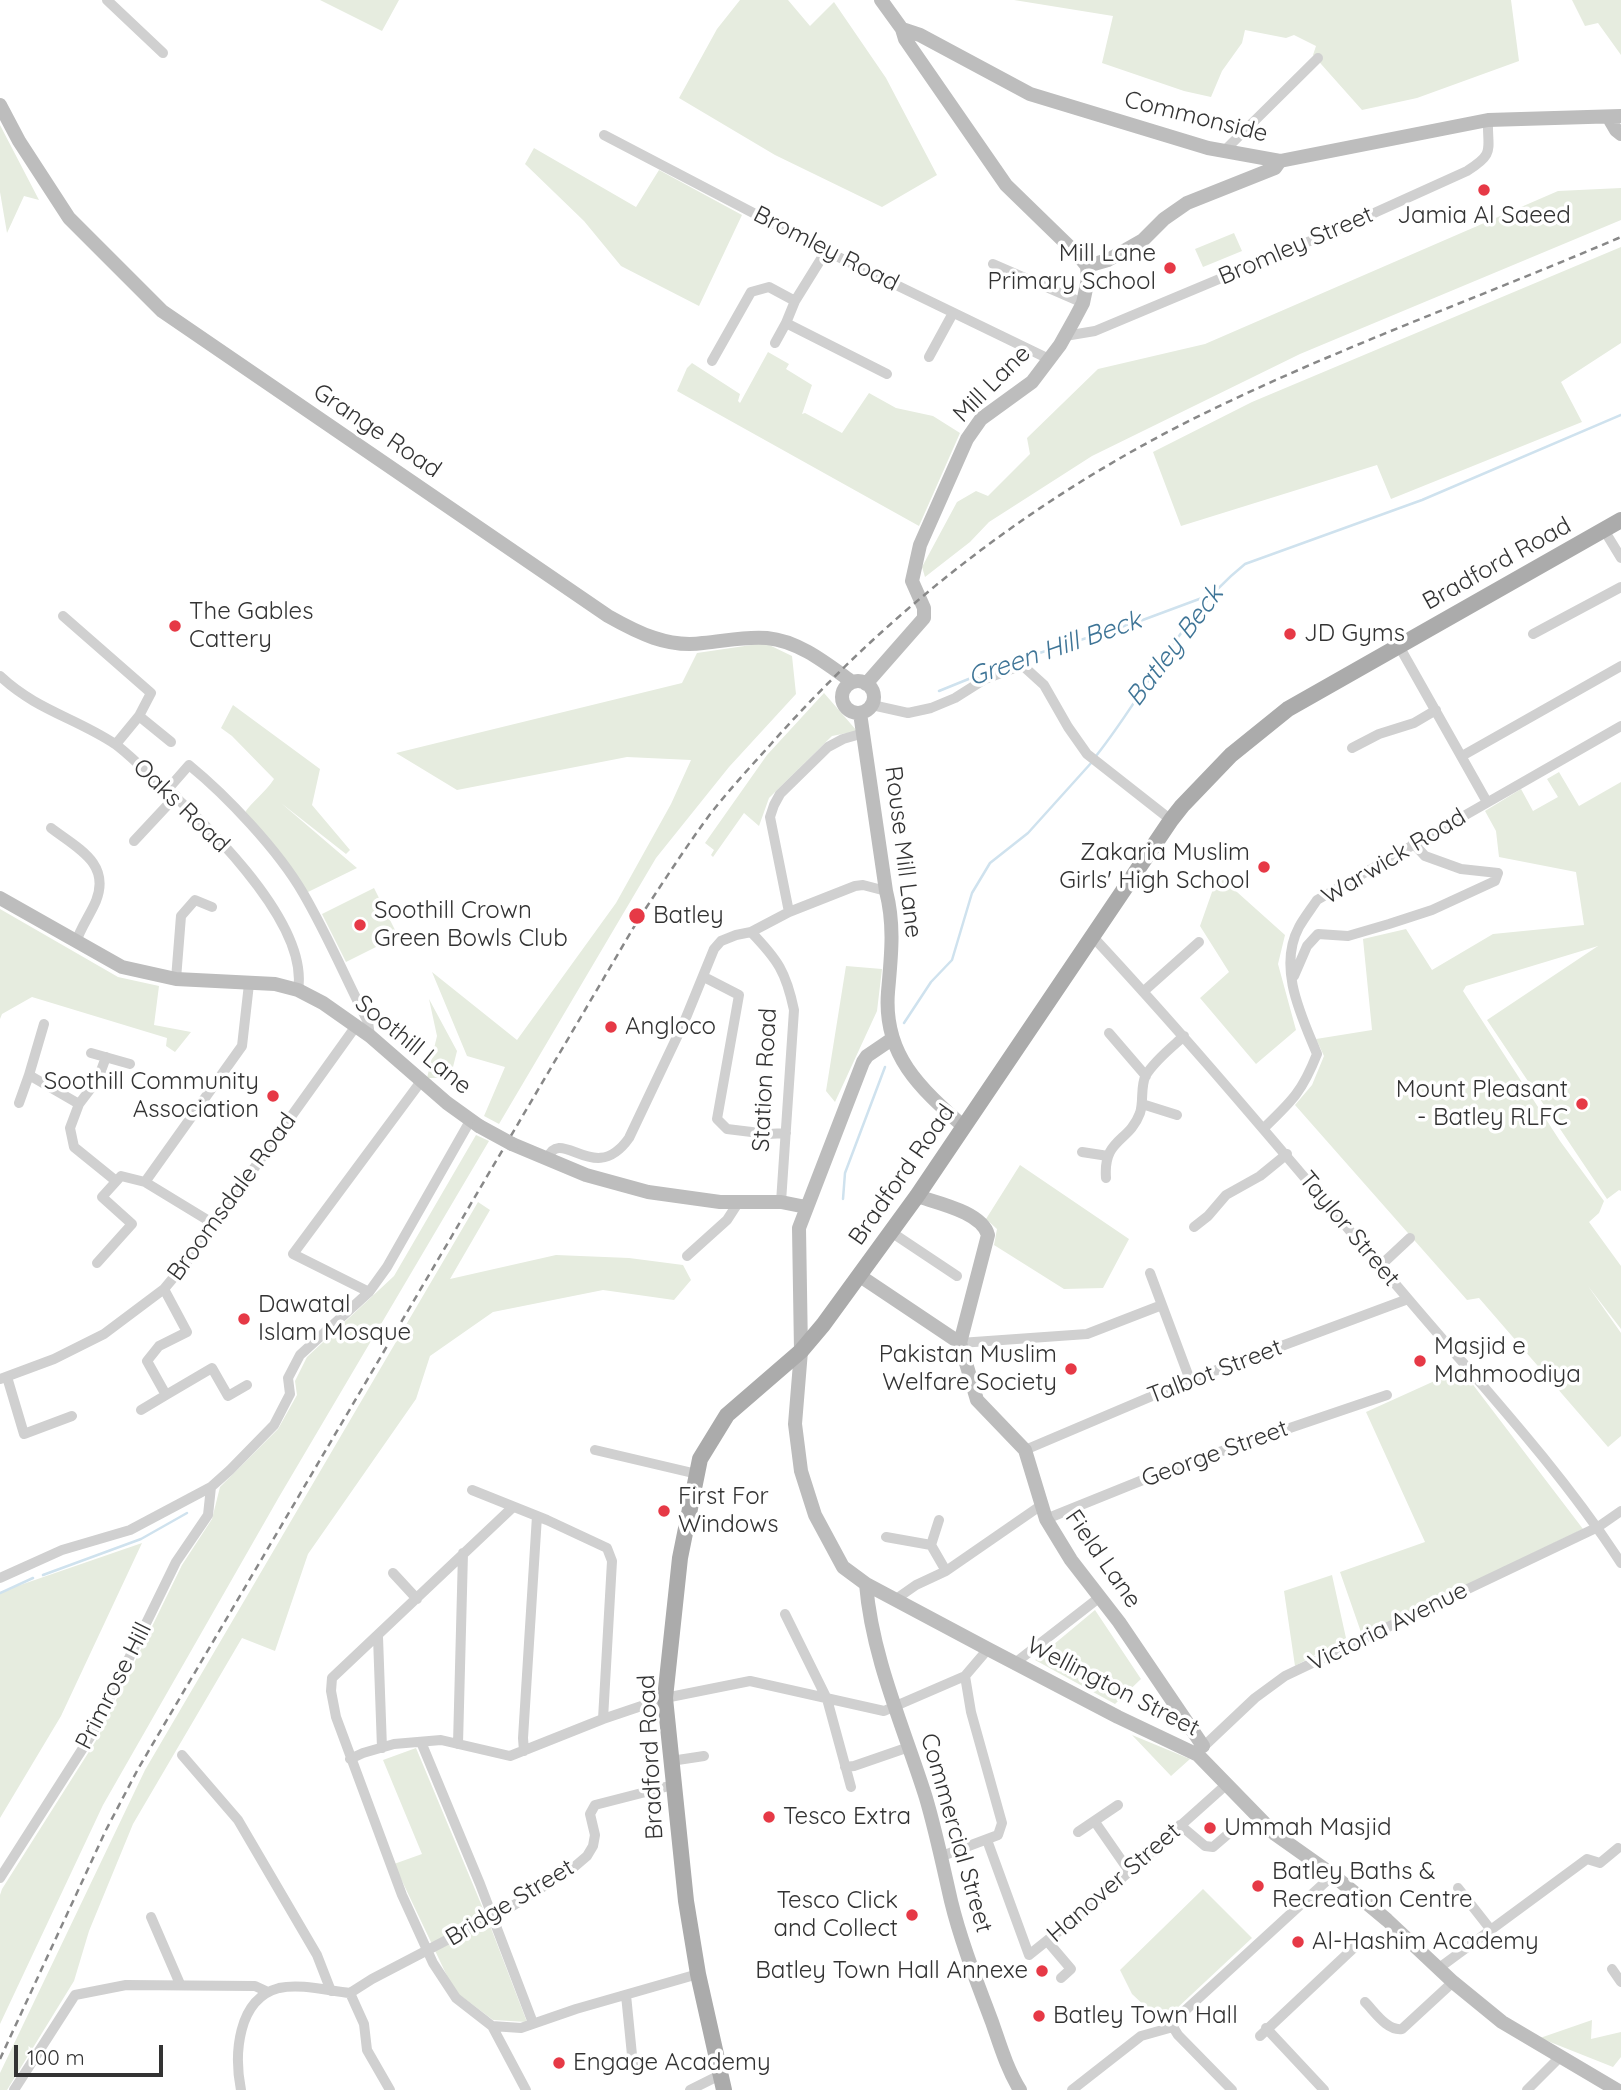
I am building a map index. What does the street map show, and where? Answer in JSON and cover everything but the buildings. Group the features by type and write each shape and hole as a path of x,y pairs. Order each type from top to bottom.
{"main road":[{"name":"Bradford Road","path":"724,2085 698,1974 683,1879 665,1698 680,1558 701,1459 727,1415 801,1351 824,1325 917,1196 1171,820 1231,755 1280,715 1621,520"}],"street":[{"path":"107,0 163,53"},
{"path":"881,0 1006,185 1087,266 1108,260 1143,240 1164,219 1187,203 1275,168 1280,161"},
{"name":"Commonside","path":"902,29 920,35 1030,94 1208,148 1280,161 1488,120 1615,117"},
{"path":"1224,151 1318,58"},
{"name":"Grange Road","path":"0,105 19,141 69,218 162,311 608,616 640,634 676,643 702,644 730,638 768,638 793,645 812,655 822,670 854,686 842,700 847,709 866,709"},
{"path":"1615,117 1616,130 1621,134"},
{"name":"Bromley Street","path":"1065,336 1095,331 1341,228 1467,171 1483,161 1491,147 1488,120"},
{"name":"Bromley Road","path":"604,135 826,251 1049,359"},
{"path":"775,343 795,301 826,251"},
{"path":"993,264 1083,303"},
{"name":"Mill Lane","path":"854,686 915,631 924,618 924,608 912,581 914,564 967,439 981,419 1032,382 1065,336 1083,303 1088,279 1087,266"},
{"path":"708,361 751,292 769,287 795,301"},
{"path":"929,357 953,313"},
{"path":"786,323 887,373"},
{"path":"1604,530 1621,558"},
{"path":"1533,634 1621,587"},
{"path":"64,616 151,693 139,716 116,744"},
{"path":"1399,646 1487,802"},
{"path":"866,709 908,713 932,708 955,698 985,679 1022,665 1044,685 1087,754 1171,820"},
{"path":"1462,756 1621,666"},
{"name":"Oaks Road","path":"0,676 41,707 116,744 172,793 244,868 272,906 289,937 299,973 298,990"},
{"name":"Rouse Mill Lane","path":"854,686 873,695 866,709 864,733 886,891 892,915 893,944 888,996 888,1019 892,1039 917,1084 963,1126"},
{"path":"1352,748 1379,734 1414,723 1436,710"},
{"path":"139,716 171,741"},
{"name":"Warwick Road","path":"1264,1128 1292,1102 1306,1084 1317,1054 1295,1000 1291,957 1297,930 1317,900 1621,726"},
{"path":"789,912 772,832 770,817 774,805 786,787 828,747 864,733"},
{"path":"134,841 172,793 189,765 252,827 286,869 314,914 368,1022 370,1036"},
{"path":"51,828 92,859 101,880 96,900 76,942"},
{"path":"1292,979 1307,946 1318,934 1348,936 1432,910 1495,881 1498,873 1461,869 1425,856 1413,843"},
{"path":"547,1159 555,1147 597,1159 608,1158 620,1151 629,1138 685,1020 714,949 721,942 751,932 789,912 855,886 863,885 886,891"},
{"name":"Soothill Lane","path":"0,898 122,967 176,979 275,984 298,990 323,1003 370,1036 475,1124 512,1144 586,1175 648,1192 738,1203 780,1202 806,1207"},
{"path":"176,979 181,916 195,900 212,907"},
{"name":"Station Road","path":"751,932 773,955 788,980 794,1010 780,1202"},
{"name":"Taylor Street","path":"1093,937 1184,1035 1509,1415 1598,1527 1621,1563"},
{"path":"1144,991 1199,942"},
{"path":"704,977 739,995 717,1119 727,1129 768,1134 786,1133"},
{"path":"145,1182 242,1046 249,984"},
{"path":"19,1103 44,1024"},
{"name":"Broomsdale Road","path":"72,1416 24,1434 3,1378 54,1359 104,1334 164,1289 356,1026"},
{"path":"1109,1033 1146,1076"},
{"path":"1106,1178 1105,1162 1114,1144 1132,1128 1142,1104 1146,1076 1184,1035"},
{"path":"801,1351 799,1228 863,1062 867,1056 892,1039"},
{"path":"91,1052 130,1064"},
{"path":"106,1057 99,1079 79,1104 71,1128 74,1147 116,1181"},
{"path":"29,1075 79,1104"},
{"path":"369,1292 293,1254 422,1080"},
{"path":"1142,1104 1177,1115"},
{"path":"0,1578 62,1550 130,1530 211,1487 274,1425 290,1394 288,1378 300,1355 369,1292 475,1124"},
{"path":"1082,1152 1108,1156"},
{"path":"1194,1227 1208,1216 1226,1195 1260,1176 1287,1154"},
{"path":"97,1263 132,1224 102,1197 121,1176 145,1182 214,1224"},
{"path":"917,1196 968,1214 986,1227 988,1235 960,1343"},
{"path":"687,1256 727,1220 738,1203"},
{"path":"891,1232 957,1276"},
{"path":"1380,1266 1410,1238"},
{"path":"1150,1273 1190,1380"},
{"path":"860,1276 960,1343 1087,1334 1162,1305"},
{"path":"164,1289 187,1332 159,1346 147,1361 166,1395"},
{"name":"Talbot Street","path":"1025,1450 1190,1380 1408,1300"},
{"name":"Field Lane","path":"960,1343 977,1399 1025,1450 1044,1511 1071,1560 1100,1597 1200,1750"},
{"name":"Wellington Street","path":"801,1351 795,1424 801,1471 815,1515 843,1567 866,1584 1118,1717 1200,1750 1227,1784 1275,1834 1333,1875 1387,1920 1453,1982 1503,2022 1619,2090"},
{"path":"141,1410 212,1368 228,1396 247,1385"},
{"name":"George Street","path":"896,1599 1044,1511 1387,1395"},
{"path":"595,1450 697,1474"},
{"name":"Primrose Hill","path":"0,1878 92,1734 176,1562 208,1515 211,1487"},
{"path":"472,1490 607,1548 612,1561 603,1718"},
{"path":"513,1507 332,1678 331,1691 336,1717 350,1759 402,1895 433,1963 456,1998 492,2026 527,2090"},
{"name":"Victoria Avenue","path":"1200,1750 1255,1698 1285,1676 1598,1527 1621,1511"},
{"path":"524,1751 537,1516"},
{"path":"939,1520 931,1545 946,1571"},
{"path":"886,1537 931,1545"},
{"path":"458,1744 463,1553"},
{"path":"393,1573 417,1599"},
{"name":"Commercial Street","path":"866,1584 869,1617 895,1708 927,1801 952,1903 975,1977 1020,2090"},
{"path":"1015,1663 1100,1597"},
{"path":"785,1614 827,1699 851,1787"},
{"path":"378,1637 382,1748"},
{"path":"350,1759 382,1748 441,1740 510,1756 603,1718 665,1698 750,1681 884,1711 965,1676 988,1649"},
{"path":"942,1856 998,1835 1002,1823 971,1712 965,1676"},
{"path":"421,1742 533,2023"},
{"path":"845,1767 909,1747"},
{"path":"182,1755 238,1820 317,1955 331,1991"},
{"path":"671,1761 704,1756"},
{"name":"Hanover Street","path":"987,1840 1027,1954 1031,1954 1227,1784"},
{"name":"Bridge Street","path":"350,1993 543,1889 587,1856 595,1835 590,1814 595,1805 673,1786"},
{"path":"1078,1832 1118,1805"},
{"path":"1096,1822 1129,1871"},
{"path":"1180,1825 1205,1846 1213,1847 1227,1835"},
{"path":"1439,1968 1587,1859 1600,1863 1618,1848"},
{"path":"1072,2090 1141,2036 1173,2027 1178,2017 1333,1875"},
{"path":"1458,1888 1491,1930"},
{"path":"151,1917 180,1984"},
{"path":"1048,1942 1072,1969 1061,1978"},
{"path":"1324,2090 1263,2032 1360,1942"},
{"path":"1612,1969 1621,1982"},
{"path":"492,2026 521,2028 698,1974"},
{"path":"1365,2002 1390,2027 1402,2029 1453,1982"},
{"path":"14,2090 75,1995 126,1984 255,1986 268,1992"},
{"path":"241,2090 237,2071 243,2025 249,2010 268,1992 294,1987 350,1993 364,2024 367,2050 390,2090"},
{"path":"625,1995 633,2065"},
{"path":"1173,2027 1232,2090"},
{"path":"1527,2090 1561,2056"},
{"path":"690,2090 724,2085"}],"shaded area":[{"path":"320,0 399,0 382,31"},
{"path":"740,0 788,0 810,26 834,2 886,78 937,175 882,207 775,155 679,98 717,29"},
{"path":"1014,0 1511,0 1519,61 1417,98 1362,110 1313,55 1316,46 1294,35 1286,38 1245,30 1242,43 1222,71 1211,97 1184,91 1102,63 1113,16"},
{"path":"1572,0 1621,0 1621,55 1598,23 1585,26"},
{"path":"0,125 39,200 24,196 7,233 0,192"},
{"path":"534,148 636,207 659,170 742,215 699,306 621,266 584,221 525,164"},
{"path":"1621,188 1621,220 1300,354 1092,456 989,522 970,542 925,577 922,567 957,502 976,491 988,496 1030,454 1027,438 1098,369 1205,344 1558,191"},
{"path":"1234,233 1242,251 1203,267 1195,249"},
{"path":"1621,247 1621,343 1561,382 1582,422 1391,499 1377,465 1181,526 1153,452 1252,402"},
{"path":"768,352 789,364 786,369 812,385 802,414 805,413 842,433 869,393 896,408 933,416 960,433 919,526 677,391 692,363 740,394 740,403"},
{"path":"765,643 792,656 796,694 729,767 656,858 499,1124 484,1116 505,1067 467,1056 432,972 517,1040 616,903 671,804 691,760 627,757 457,790 396,753 682,683 697,653"},
{"path":"824,693 857,731 832,736 769,798 759,826 744,813 713,857 711,855 714,850 705,843 767,755"},
{"path":"233,705 320,769 312,805 350,850 346,854 281,803 357,868 308,892 244,814 274,779 221,728"},
{"path":"1559,772 1579,806 1621,782 1621,1191 1607,1199 1487,1020 1598,946 1466,986 1463,991 1560,1141 1604,1201 1599,1213 1589,1222 1621,1266 1621,1329 1588,1286 1621,1333 1621,1436 1608,1447 1479,1298 1467,1300 1295,1105 1312,1085 1324,1056 1316,1039 1372,1030 1363,939 1406,929 1432,970 1493,934 1584,925 1576,872 1499,857 1496,831 1485,811 1521,789 1533,811 1558,797 1547,779"},
{"path":"1218,875 1285,935 1278,964 1296,1030 1256,1064 1200,998 1229,972 1200,926"},
{"name":"Soothill Crown Green Bowls Club","path":"374,888 398,936 346,962 322,914"},
{"path":"0,909 118,977 159,986 154,1025 191,1032 175,1052 166,1046 167,1038 32,997 2,1014 0,1019"},
{"path":"846,966 882,969 877,1011 835,1102 826,1091"},
{"path":"429,999 457,1051 453,1067 443,1078 427,1078 437,1036"},
{"path":"476,1135 489,1141 279,1497 103,1805 0,2024 2,1889 97,1739 182,1565 212,1519 220,1487 278,1429 297,1395 295,1381 307,1357 394,1276"},
{"path":"1020,1165 1129,1239 1103,1288 1064,1289 994,1245 997,1229 986,1219"},
{"path":"478,1202 490,1210 450,1279 556,1255 629,1258 683,1265 691,1280 674,1300 603,1290 493,1312 430,1356 416,1399 308,1554 275,1651 242,1638 133,1824 89,1931 74,1981 7,2090 0,2090 0,2073 145,1770"},
{"path":"1461,1369 1583,1529 1362,1635 1340,1572 1425,1542 1366,1412"},
{"path":"142,1543 61,1716 0,1818 0,1592"},
{"path":"1332,1575 1346,1638 1295,1666 1284,1591"},
{"path":"1095,1610 1141,1679 1115,1704 1035,1660"},
{"path":"1132,1735 1190,1759 1171,1776"},
{"path":"416,1748 527,2022 493,2020 461,1996 457,1997 394,1864 422,1854 383,1760"},
{"path":"1203,1889 1252,1938 1175,2010 1148,2009 1132,1994 1120,1970"},
{"path":"1592,2020 1591,2039 1621,2032 1621,2057 1613,2067 1540,2038"}],"waterway":[{"name":"Batley Beck","path":"1096,756 1201,607 1245,564 1422,500 1621,415"},
{"name":"Green Hill Beck","path":"939,691 1008,663 1140,621 1210,595"},
{"name":"Batley Beck","path":"904,1023 931,982 952,960 972,893 990,863 1028,833 1092,762"},
{"name":"Batley Beck","path":"843,1199 845,1173 885,1067"},
{"path":"43,1575 141,1539 187,1513"},
{"path":"0,1593 33,1578"}],"railway":[{"path":"0,2059 106,1830 138,1769 638,920 711,813 748,769 862,650 911,607 961,565 1067,490 1181,425 1289,374 1621,237"}],"place":[{"name":"Jamia Al Saeed","path":"1484,190"},
{"name":"Mill Lane Primary School","path":"1170,268"},
{"name":"The Gables Cattery","path":"175,626"},
{"name":"JD Gyms","path":"1290,634"},
{"name":"Zakaria Muslim Girls' High School","path":"1264,867"},
{"name":"Batley","path":"637,916"},
{"name":"Soothill Crown Green Bowls Club","path":"360,925"},
{"name":"Angloco","path":"611,1027"},
{"name":"Soothill Community Association","path":"273,1096"},
{"name":"Mount Pleasant - Batley RLFC","path":"1582,1104"},
{"name":"Dawatal Islam Mosque","path":"244,1319"},
{"name":"Masjid e Mahmoodiya","path":"1420,1361"},
{"name":"Pakistan Muslim Welfare Society","path":"1071,1369"},
{"name":"First For Windows","path":"664,1511"},
{"name":"Tesco Extra","path":"769,1817"},
{"name":"Ummah Masjid","path":"1210,1828"},
{"name":"Batley Baths & Recreation Centre","path":"1258,1886"},
{"name":"Tesco Click and Collect","path":"912,1915"},
{"name":"Al-Hashim Academy","path":"1298,1942"},
{"name":"Batley Town Hall Annexe","path":"1042,1971"},
{"name":"Batley Town Hall","path":"1039,2016"},
{"name":"Engage Academy","path":"559,2063"}]}
